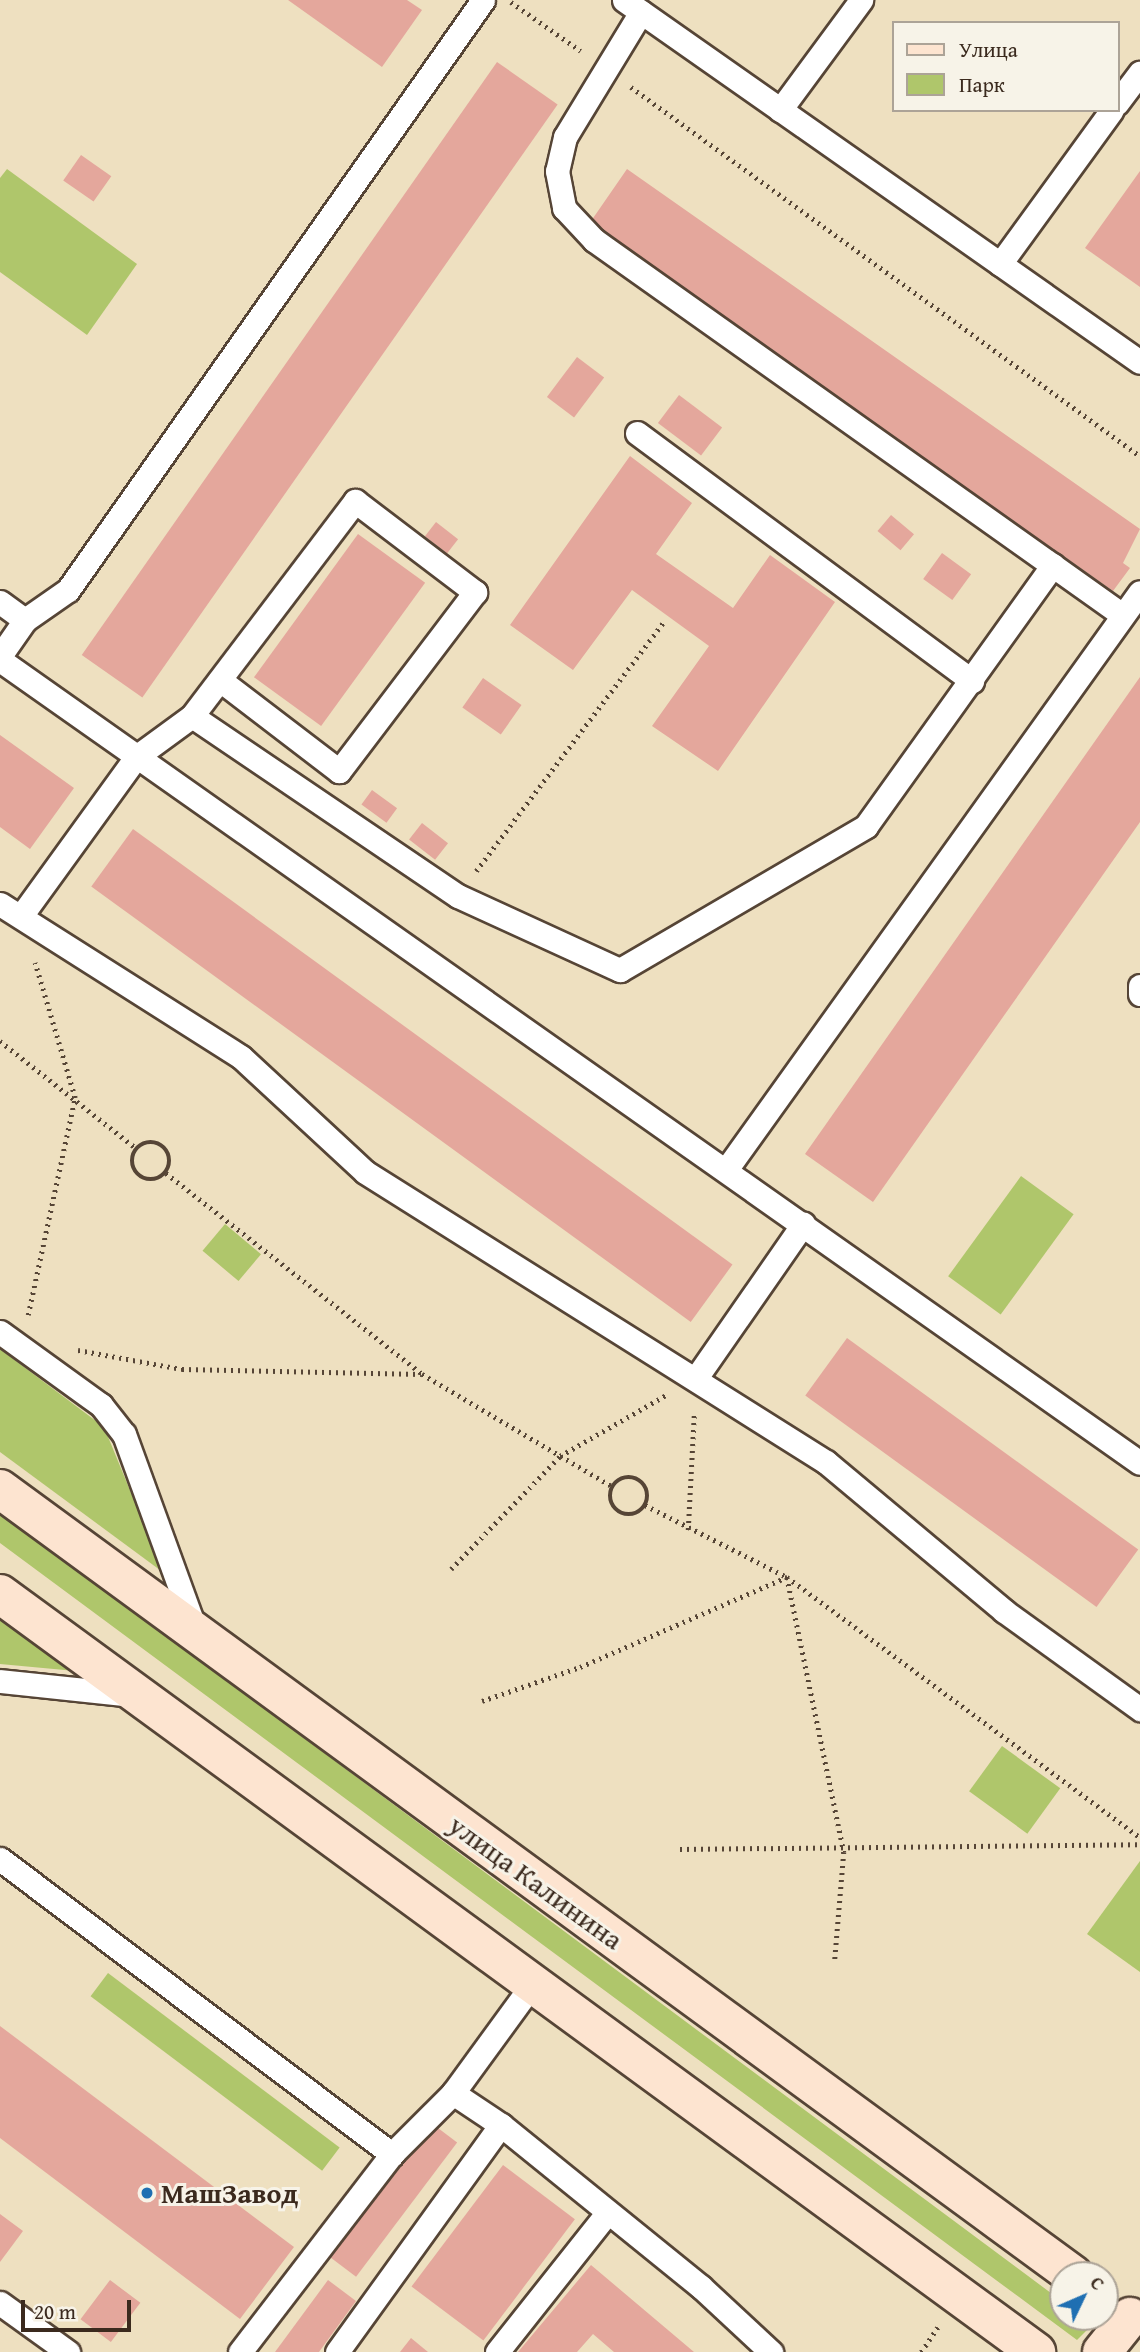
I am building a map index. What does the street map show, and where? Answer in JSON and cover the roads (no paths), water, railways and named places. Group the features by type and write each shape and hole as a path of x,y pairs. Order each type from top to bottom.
{"main road":[{"name":"улица Калинина","path":"0,1489 1054,2261"},
{"path":"0,1594 534,1982 1036,2352"},
{"path":"1102,2352 1125,2313"}],"lane":[{"path":"483,0 68,590 25,620 0,658 136,757 728,1167 803,1224 1140,1463"},
{"path":"780,110 861,0"},
{"path":"1121,614 594,240 564,208 557,171 565,137 606,69 632,6 1140,362"},
{"path":"1119,100 1140,73"},
{"path":"1000,264 1111,112"},
{"path":"637,433 972,681"},
{"path":"21,916 136,757 192,716 355,502 475,592 339,771 220,680"},
{"path":"192,716 458,896 620,970 866,826 1054,565"},
{"path":"728,1167 1121,614 1140,592"},
{"path":"0,601 25,620"},
{"path":"0,904 241,1057 365,1172 827,1461 1004,1611 1140,1709"},
{"path":"1140,986 1140,994"},
{"path":"696,1378 803,1224"},
{"path":"0,1332 101,1405 124,1434 198,1635"},
{"path":"0,1681 141,1696"},
{"path":"0,1859 392,2154"},
{"path":"240,2352 392,2154 453,2093 534,1982"},
{"path":"453,2093 501,2125 771,2352"},
{"path":"337,2352 501,2125"},
{"path":"497,2352 607,2213"},
{"path":"0,2303 68,2352"}],"place":[{"name":"МашЗавод","path":"147,2193"}]}
